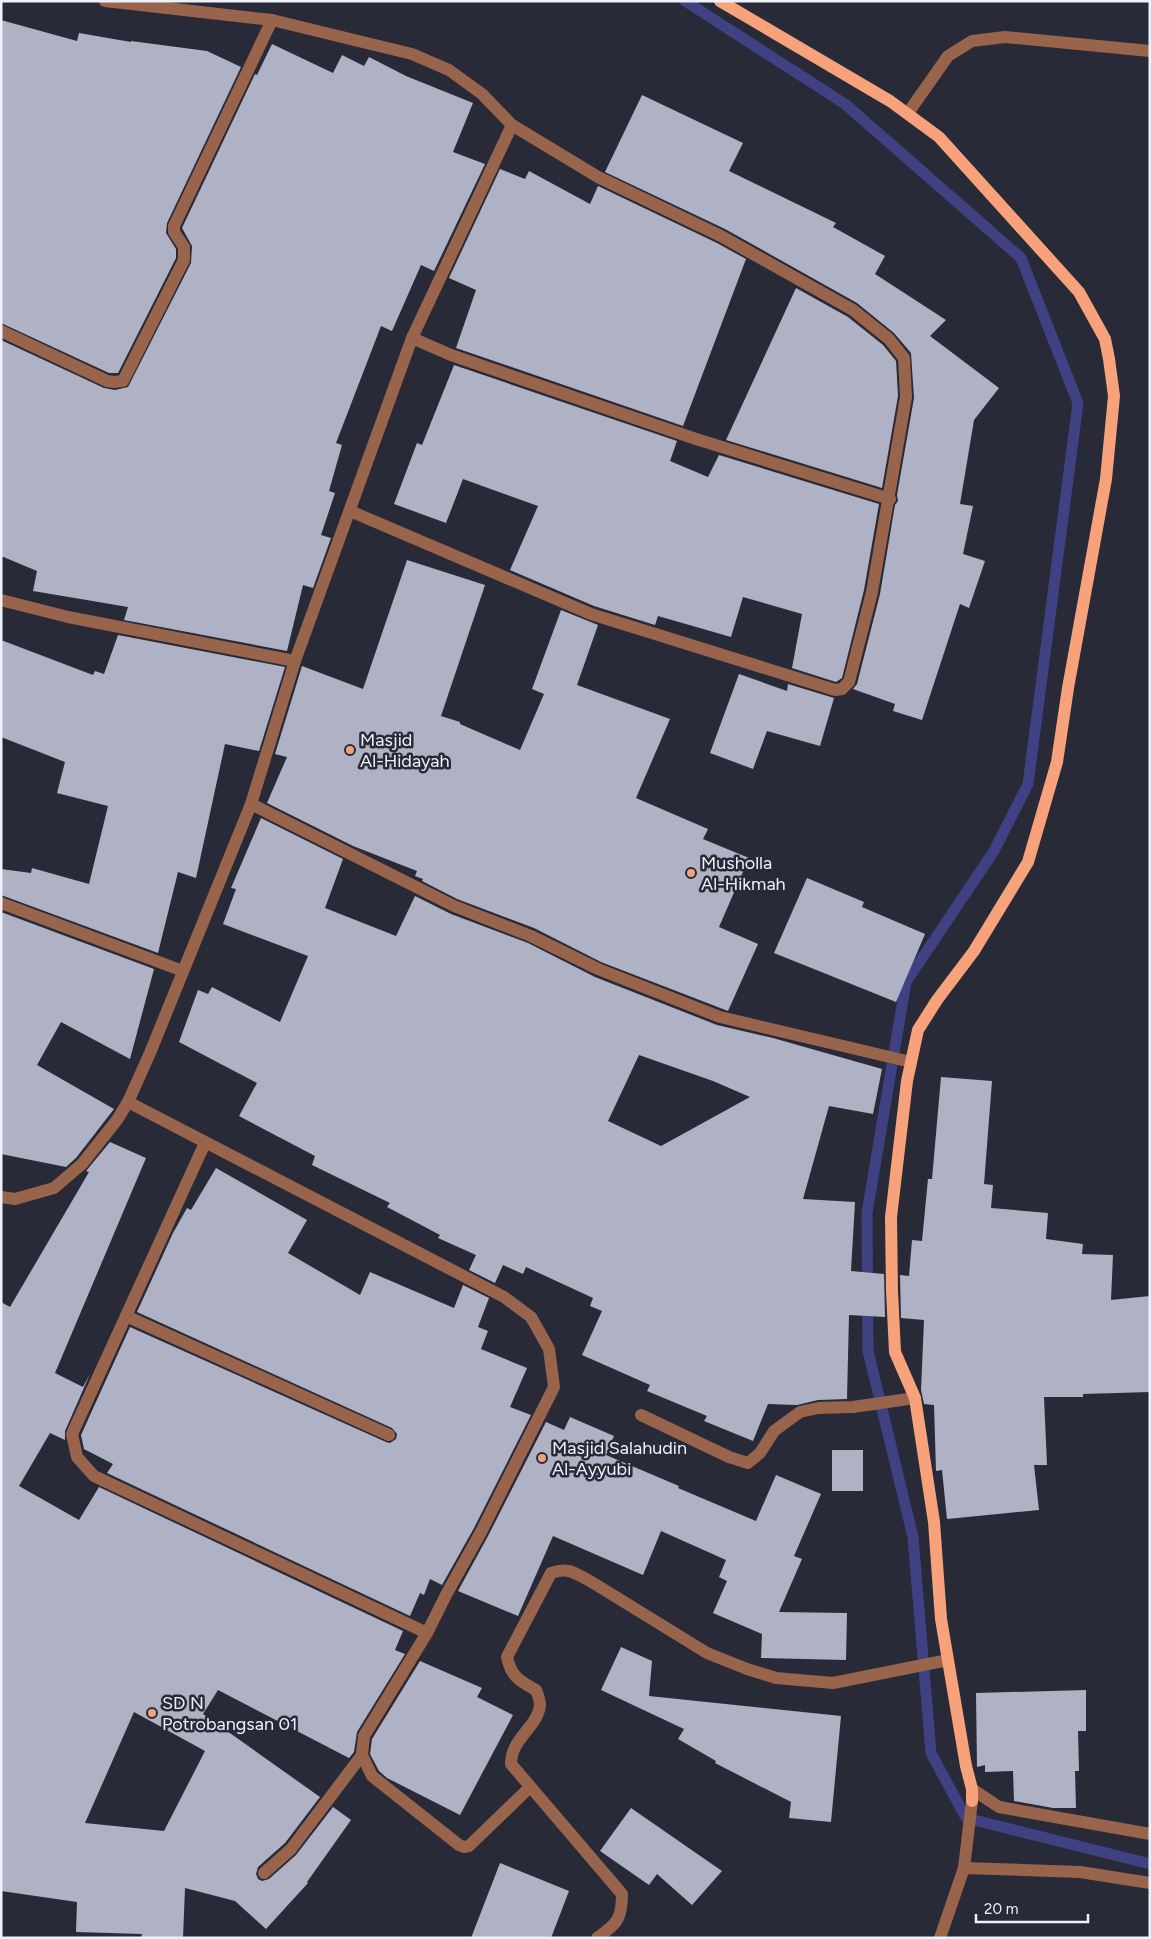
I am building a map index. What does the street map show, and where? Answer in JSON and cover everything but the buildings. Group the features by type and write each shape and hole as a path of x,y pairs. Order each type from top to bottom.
{"main road":[{"path":"720,1 868,88 908,113 939,137 1079,292 1105,339 1114,396 1106,479 1068,688 1057,762 1028,862 974,951 937,1000 918,1030 907,1061 891,1217 895,1352 915,1398 934,1522 942,1661 972,1795"}],"street":[{"path":"105,1 272,20 412,54 449,70 482,94 512,125 598,177 721,236 853,310 889,339 904,358 906,397 890,498 872,592 849,682 842,688 835,690 591,614 350,511"},
{"path":"1,331 107,381 123,381 184,260 184,247 174,232 174,226 272,20"},
{"path":"908,113 948,56 972,42 1005,37 1150,51"},
{"path":"1,1197 16,1199 54,1188 82,1164 117,1120 128,1102 150,1053 251,804 295,661 412,338 512,125"},
{"path":"412,338 451,355 696,439 890,498"},
{"path":"1,600 68,617 295,661"},
{"path":"251,804 454,906 530,936 598,968 720,1018 907,1061"},
{"path":"1,903 183,971"},
{"path":"128,1102 504,1297 531,1317 549,1349 554,1387 481,1532 427,1633 364,1736 362,1756 291,1850 264,1873"},
{"path":"205,1143 72,1434 77,1457 94,1476 427,1633"},
{"path":"126,1316 389,1435"},
{"path":"641,1415 729,1458 748,1463 760,1453 774,1431 800,1412 818,1408 853,1407 915,1398"},
{"path":"597,1938 613,1926 622,1910 622,1894 529,1788 511,1764 513,1748 538,1714 540,1703 536,1690 522,1682 510,1670 508,1657 551,1573 563,1569 590,1581 707,1653 746,1670 776,1678 833,1683 942,1661"},
{"path":"362,1756 372,1776 458,1845 464,1847 469,1846 529,1788"},
{"path":"940,1938 964,1868 972,1795 999,1807 1150,1834"},
{"path":"964,1868 1080,1872 1150,1883"}],"waterway":[{"path":"685,1 845,104 1021,258 1078,403 1028,784 994,851 906,982 867,1213 868,1351 913,1537 931,1753 966,1818 1150,1864"}],"place":[{"name":"Masjid Al-Hidayah","path":"350,750"},
{"name":"Musholla Al-Hikmah","path":"691,873"},
{"name":"Masjid Salahudin Al-Ayyubi","path":"542,1458"},
{"name":"SD N Potrobangsan 01","path":"152,1713"}]}
